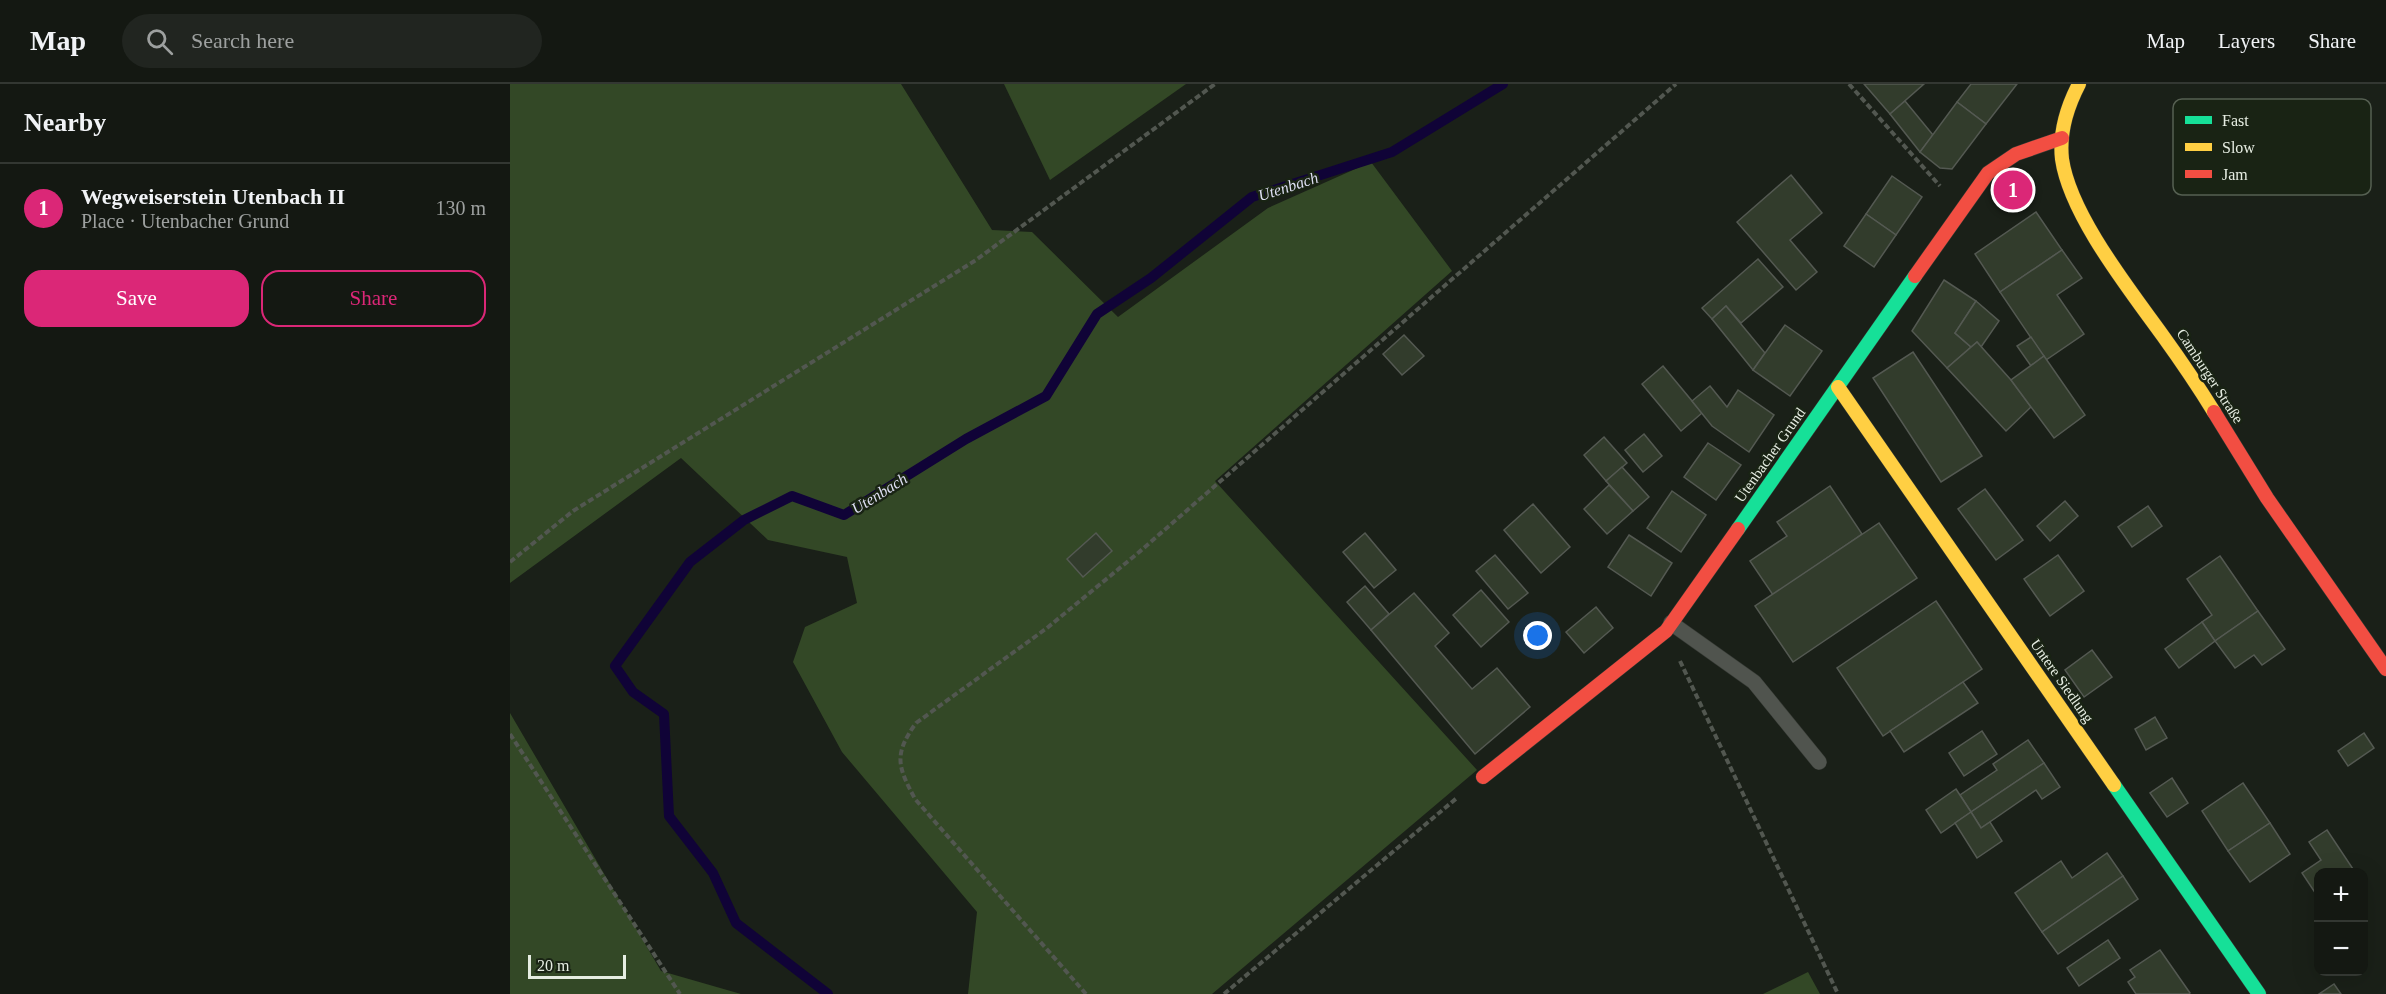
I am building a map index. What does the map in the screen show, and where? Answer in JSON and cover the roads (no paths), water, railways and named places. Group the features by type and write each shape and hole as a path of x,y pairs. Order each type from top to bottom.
{"street":[{"name":"Camburger Straße","path":"2079,84 2066,114 2062,138 2064,169 2079,206 2104,250 2184,365 2267,497 2386,669"},
{"name":"Utenbacher Grund","path":"1483,777 1668,627 1988,173 2016,154 2062,138"},
{"name":"Untere Siedlung","path":"1838,387 2259,994"}],"lane":[{"path":"1668,627 1754,682 1819,762"}],"waterway":[{"name":"Utenbach","path":"828,994 736,923 713,873 669,816 664,714 633,692 615,666 690,562 744,520 792,496 844,515 966,439 1046,396 1097,314 1151,278 1252,197 1392,152 1503,84"}],"place":[{"name":"Wegweiserstein Utenbach II","path":"2013,190"}]}
